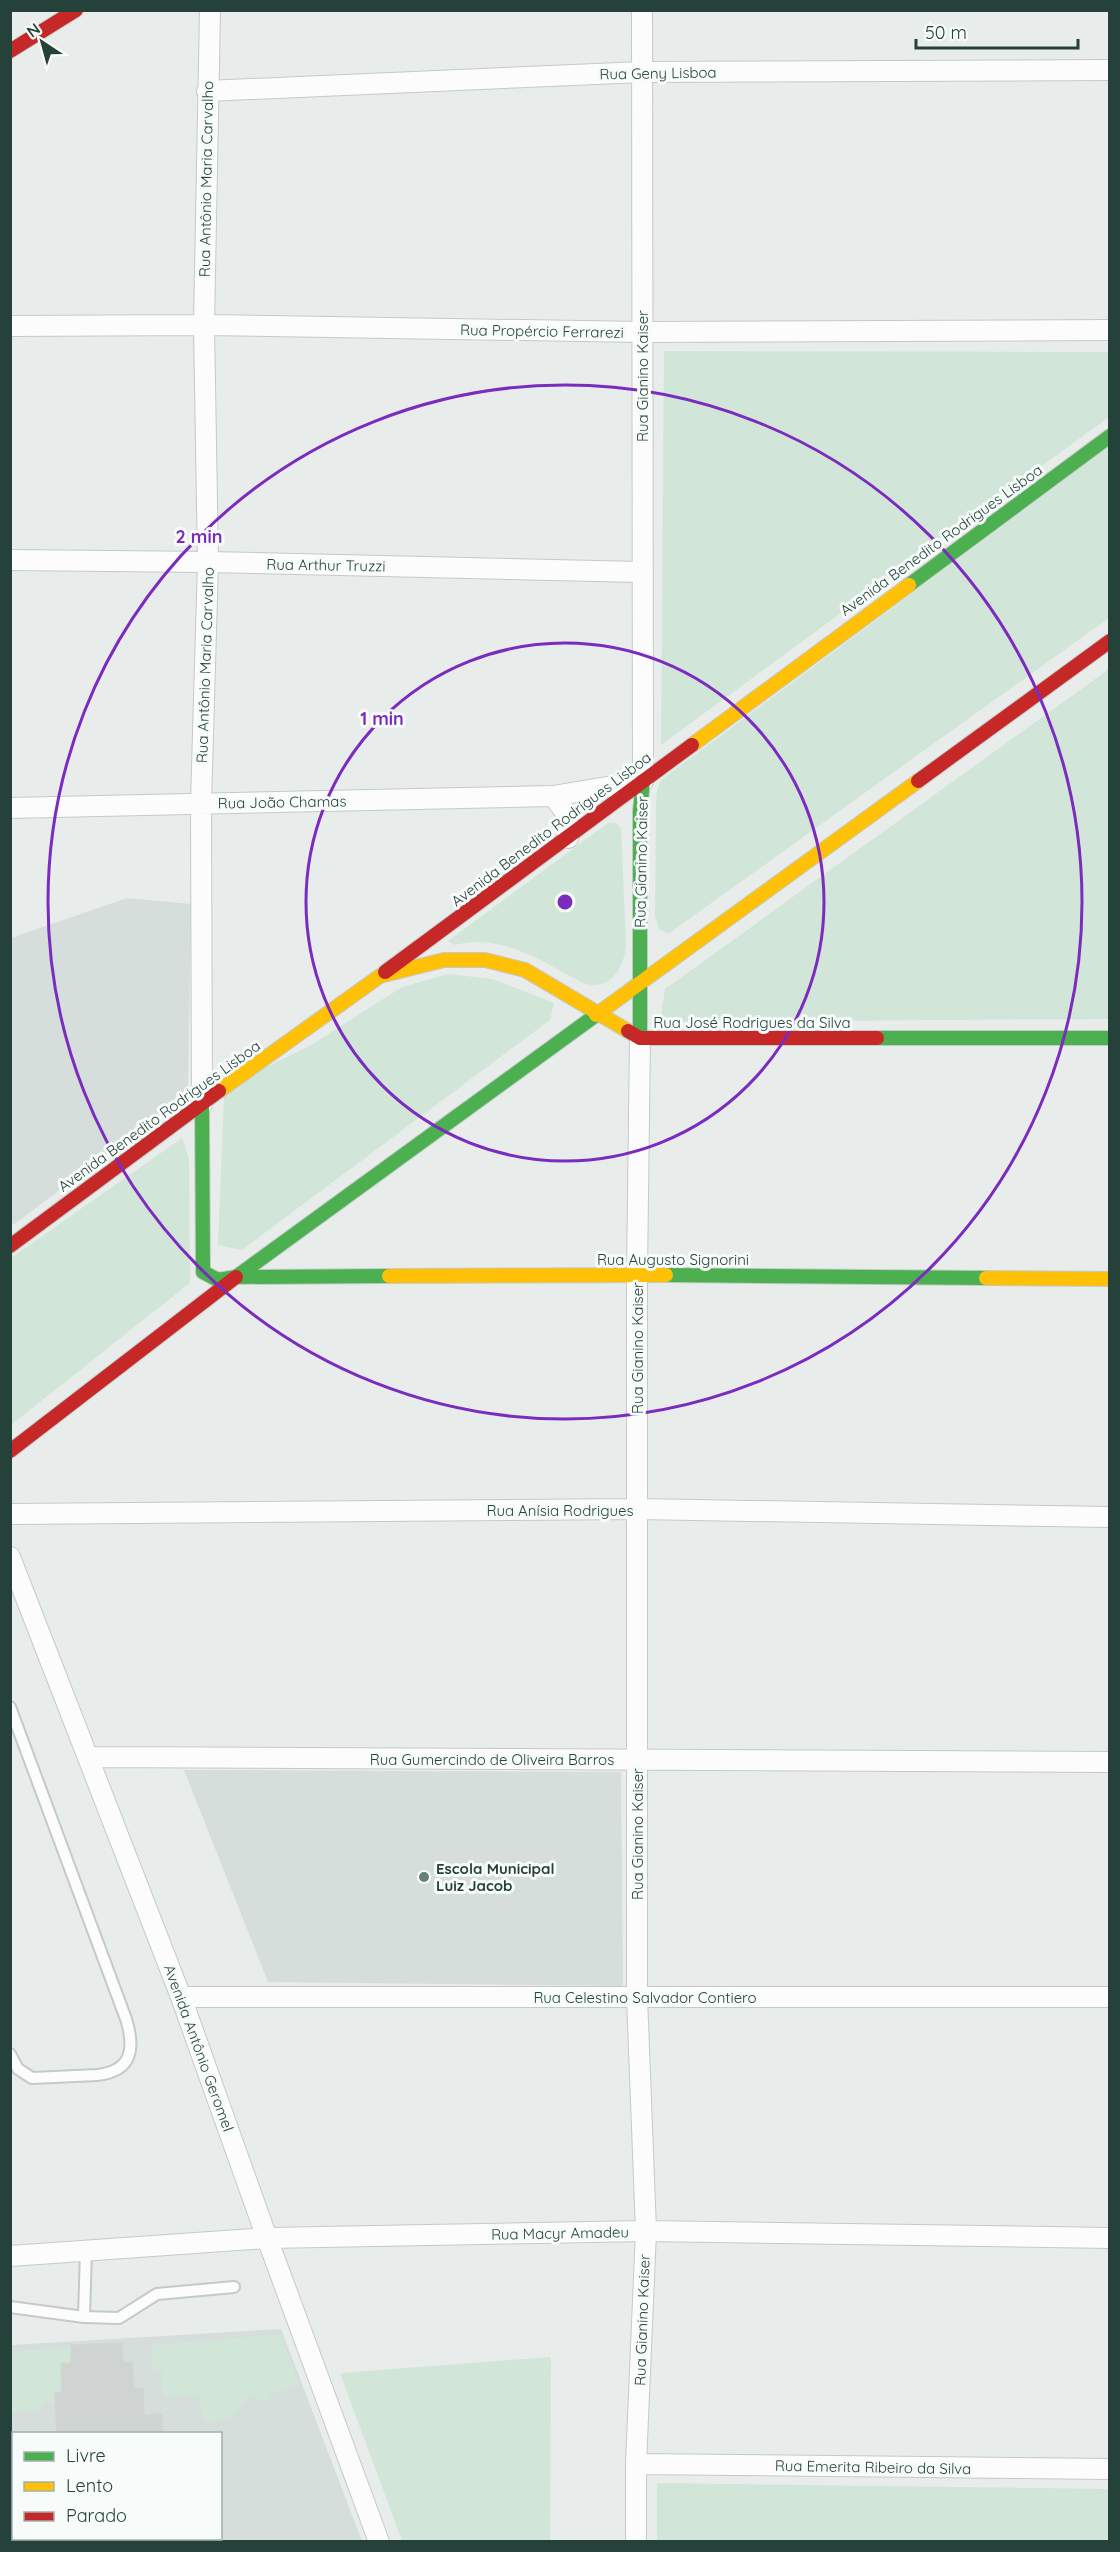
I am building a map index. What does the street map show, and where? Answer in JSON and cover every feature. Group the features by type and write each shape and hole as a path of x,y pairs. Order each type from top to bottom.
{"main road":[{"path":"10,51 76,10"},
{"name":"Avenida Benedito Rodrigues Lisboa","path":"10,1246 568,838 1110,436"},
{"path":"10,1450 236,1277 1110,641"},
{"name":"Rua Gianino Kaiser","path":"640,1038 640,811 643,781"},
{"name":"Rua José Rodrigues da Silva","path":"380,976 444,960 485,960 525,970 640,1038 1110,1038"},
{"name":"Rua Augusto Signorini","path":"202,1104 203,1272 219,1280 236,1277 637,1275 1110,1278"}],"street":[{"name":"Rua Antônio Maria Carvalho","path":"202,1104 201,803 207,562 204,325 210,10"},
{"name":"Rua Gianino Kaiser","path":"642,10 643,781"},
{"name":"Rua Geny Lisboa","path":"207,91 642,72 1110,70"},
{"name":"Rua Propércio Ferrarezi","path":"10,326 204,325 642,332 1110,330"},
{"name":"Rua Arthur Truzzi","path":"10,560 641,572"},
{"name":"Rua João Chamas","path":"10,808 553,796 643,781"},
{"path":"553,796 567,814 568,838"},
{"name":"Rua Gianino Kaiser","path":"636,2541 636,2464 646,2231 637,1997 637,1275 640,1038"},
{"name":"Rua Anísia Rodrigues","path":"10,1514 638,1509 1110,1517"},
{"name":"Avenida Antônio Geromel","path":"10,1557 90,1757 181,1997 267,2238 380,2541"},
{"name":"Rua Gumercindo de Oliveira Barros","path":"90,1757 1110,1762"},
{"name":"Rua Celestino Salvador Contiero","path":"181,1997 1110,1996"},
{"name":"Rua Macyr Amadeu","path":"10,2256 267,2238 646,2231 1110,2238"},
{"name":"Rua Emerita Ribeiro da Silva","path":"636,2464 1110,2469"}],"lane":[{"path":"10,1707 126,2019 132,2042 131,2053 125,2062 107,2073 97,2074 32,2078 18,2069 10,2054"},
{"path":"84,2317 86,2251"},
{"path":"10,2307 84,2317 119,2318 158,2294 234,2287"}],"shaded area":[{"path":"127,898 191,904 188,1094 13,1225 11,1220 11,938"},
{"name":"Escola Municipal Luiz Jacob","path":"184,1770 621,1772 623,1986 268,1982"},
{"path":"281,2329 362,2541 11,2542 11,2345"}],"green space":[{"path":"664,351 1109,352 1109,417 661,745"},
{"path":"1109,447 1109,618 668,934 659,929 655,916 656,804 657,790 661,780"},
{"path":"1109,669 1109,1019 660,1022 665,989"},
{"path":"608,823 616,823 621,828 626,943 620,968 610,980 603,984 585,984 539,959 506,946 472,942 455,945 448,941"},
{"path":"448,974 493,979 554,1003 550,1020 242,1250 218,1245 224,1096 257,1072 311,1045 402,987"},
{"path":"182,1138 189,1158 190,1283 11,1425 11,1258"},
{"path":"281,2334 299,2385 270,2394 267,2402 248,2395 241,2408 231,2417 210,2422 203,2421 200,2396 163,2397 162,2371 153,2371 152,2345"},
{"path":"78,2347 74,2402 42,2404 42,2411 11,2413 10,2352"},
{"path":"551,2357 550,2541 402,2541 340,2373"},
{"path":"657,2483 1109,2489 1109,2541 657,2541"}],"building":[{"path":"122,2343 123,2362 132,2362 134,2389 143,2388 144,2415 162,2414 163,2432 57,2432 55,2393 62,2392 61,2364 71,2363 71,2345"}],"traffic: fast":[{"path":"909,585 1110,436"},
{"path":"640,1038 640,811 643,781"},
{"path":"236,1277 596,1015"},
{"path":"877,1038 1110,1038"},
{"path":"202,1104 203,1272 218,1280 236,1277 389,1276"},
{"path":"666,1275 986,1278"}],"traffic: slow":[{"path":"692,745 909,585"},
{"path":"596,1015 918,781"},
{"path":"219,1091 380,976 444,960 485,960 525,970 628,1031"},
{"path":"389,1276 666,1275"},
{"path":"986,1278 1110,1279"}],"traffic: jam":[{"path":"10,51 76,10"},
{"path":"918,781 1110,641"},
{"path":"385,972 692,745"},
{"path":"628,1031 640,1038 877,1038"},
{"path":"10,1246 219,1091"},
{"path":"10,1451 236,1277"}],"place":[{"name":"Escola Municipal Luiz Jacob","path":"424,1877"}]}
